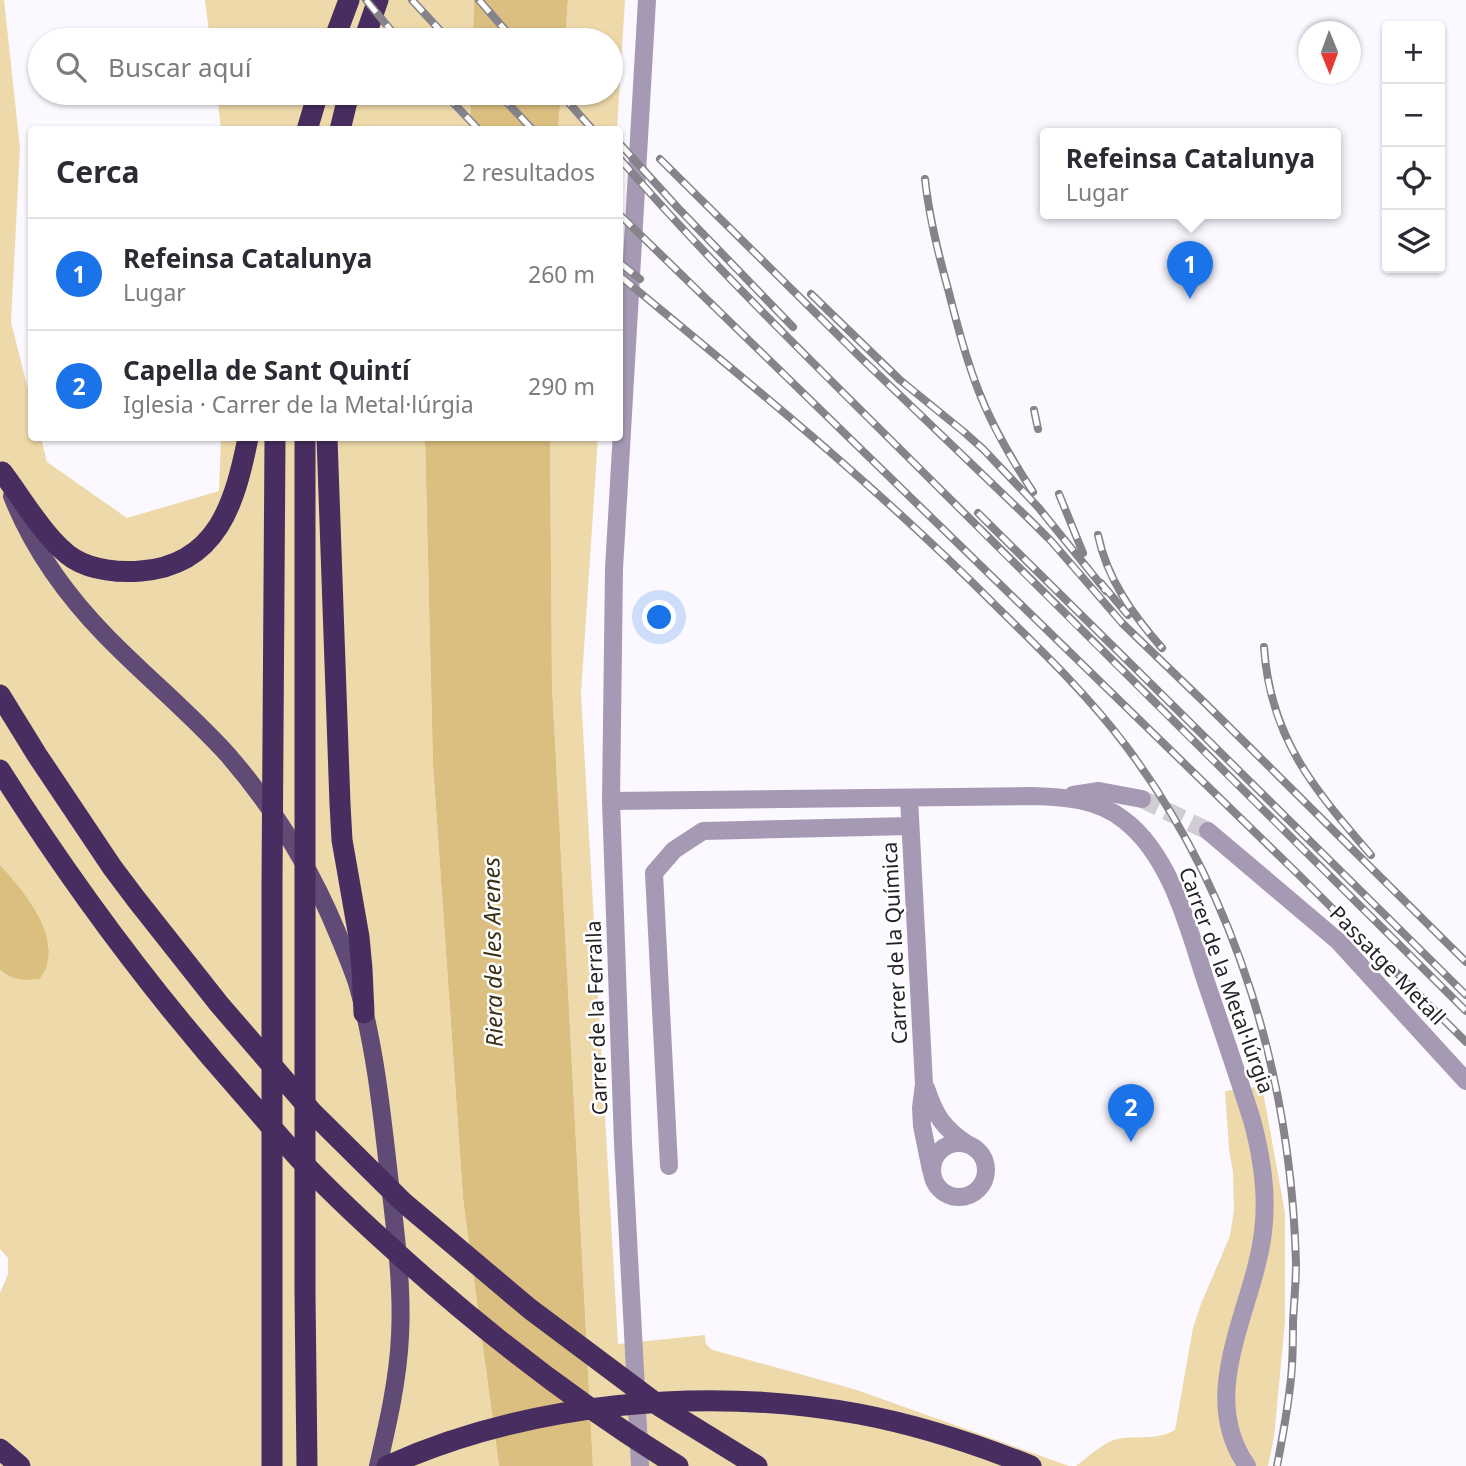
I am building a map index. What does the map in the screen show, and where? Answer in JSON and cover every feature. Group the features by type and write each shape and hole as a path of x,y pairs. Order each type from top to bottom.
{"highway":[{"path":"338,28 349,0"},
{"path":"368,28 378,0"},
{"path":"308,126 314,105"},
{"path":"341,126 346,105"},
{"path":"1,468 58,546 75,559 119,572 159,570 196,551 214,535 228,512 240,477 247,441"},
{"path":"272,1466 275,441"},
{"path":"305,441 307,1466"},
{"path":"327,441 342,840 360,947 364,1013"},
{"path":"0,695 112,867 219,1004 313,1113 403,1202 530,1309 661,1407 757,1466"},
{"path":"0,771 61,864 135,965 221,1070 307,1168 424,1278 488,1331 634,1439 678,1466"},
{"path":"387,1466 450,1442 550,1416 629,1405 704,1401 809,1407 861,1414 946,1436 1031,1466"},
{"path":"0,1449 20,1466"}],"main road":[{"path":"1,468 29,534 64,587 105,635 205,731 248,779 278,820 316,885 354,974 380,1099 400,1305 393,1394 378,1466"}],"street":[{"name":"Carrer de la Ferralla","path":"623,414 647,2"},
{"name":"Carrer de la Ferralla","path":"621,441 614,569 611,801 623,1143 640,1466"},
{"path":"1059,797 1099,791 1142,799"},
{"name":"Carrer de la Metal·lúrgia","path":"611,801 1059,797 1096,804 1124,819 1135,829 1160,862 1178,898 1258,1142 1265,1191 1263,1232 1255,1273 1229,1367 1226,1399 1235,1446 1247,1466"},
{"name":"Carrer de la Química","path":"909,798 925,1084 921,1108 922,1126 931,1170"},
{"path":"669,1166 654,873 674,850 703,831 911,825"},
{"name":"Passatge Metall","path":"1208,831 1338,941 1466,1081"},
{"name":"Carrer de la Química","path":"925,1084 937,1116 954,1136 967,1144"},
{"path":"950,1144 967,1144 982,1156 986,1173 983,1182 971,1195 953,1197 944,1194 937,1187 931,1170 937,1154 950,1144"}],"shaded area":[{"path":"0,0 4,0 20,148 11,322 28,389 28,441 42,441 47,462 127,518 219,491 221,441 425,441 433,765 463,1198 499,1466 0,1466 0,1293 8,1274 8,1258 0,1249 0,970 7,975 49,946 29,903 0,865"},
{"path":"205,0 474,0 473,28 208,28"},
{"path":"568,0 625,0 623,32 623,28 566,28"},
{"path":"218,105 471,105 469,126 221,126"},
{"path":"560,105 618,105 617,126 558,126"},
{"path":"550,441 598,441 581,694 618,1344 705,1335 706,1344 713,1350 857,1390 1069,1466 593,1466 552,684"},
{"path":"0,865 27,897 47,937 49,951 40,979 19,979 0,970"},
{"path":"1262,1086 1285,1213 1285,1322 1274,1437 1268,1466 1076,1466 1114,1440 1159,1436 1175,1430 1193,1328 1230,1236 1234,1210 1225,1091"}],"water":[{"path":"474,0 568,0 566,28 473,28"},
{"path":"471,105 560,105 558,126 469,126"},
{"name":"Riera de les Arenes","path":"425,441 550,441 552,684 593,1466 499,1466 463,1198 433,765"}],"tunnel":[{"path":"1142,799 1208,831"}],"railway":[{"path":"366,0 389,28"},
{"path":"412,0 438,28"},
{"path":"479,0 504,28"},
{"path":"455,105 475,126"},
{"path":"509,105 529,126"},
{"path":"571,105 589,126"},
{"path":"623,147 793,327"},
{"path":"660,159 1030,520 1122,623 1466,962"},
{"path":"623,162 774,324 1466,1011"},
{"path":"925,179 937,248 970,367 997,431 1033,492"},
{"path":"623,218 1301,877 1466,1042"},
{"path":"623,265 640,279"},
{"path":"623,278 860,478 1048,657 1126,746 1165,803 1199,863 1227,926 1251,991 1283,1125 1292,1194 1296,1270 1293,1354 1277,1466"},
{"path":"811,294 900,380 983,449 1038,507 1106,591"},
{"path":"1034,410 1038,429"},
{"path":"1059,494 1083,553"},
{"path":"978,513 1466,995"},
{"path":"1098,535 1108,567 1122,596 1162,648"},
{"path":"1101,583 1128,615"},
{"path":"1264,647 1275,709 1285,735 1314,784 1371,855"}],"place":[{"name":"Refeinsa Catalunya","path":"1190,299"},
{"name":"Capella de Sant Quintí","path":"1131,1142"}]}
